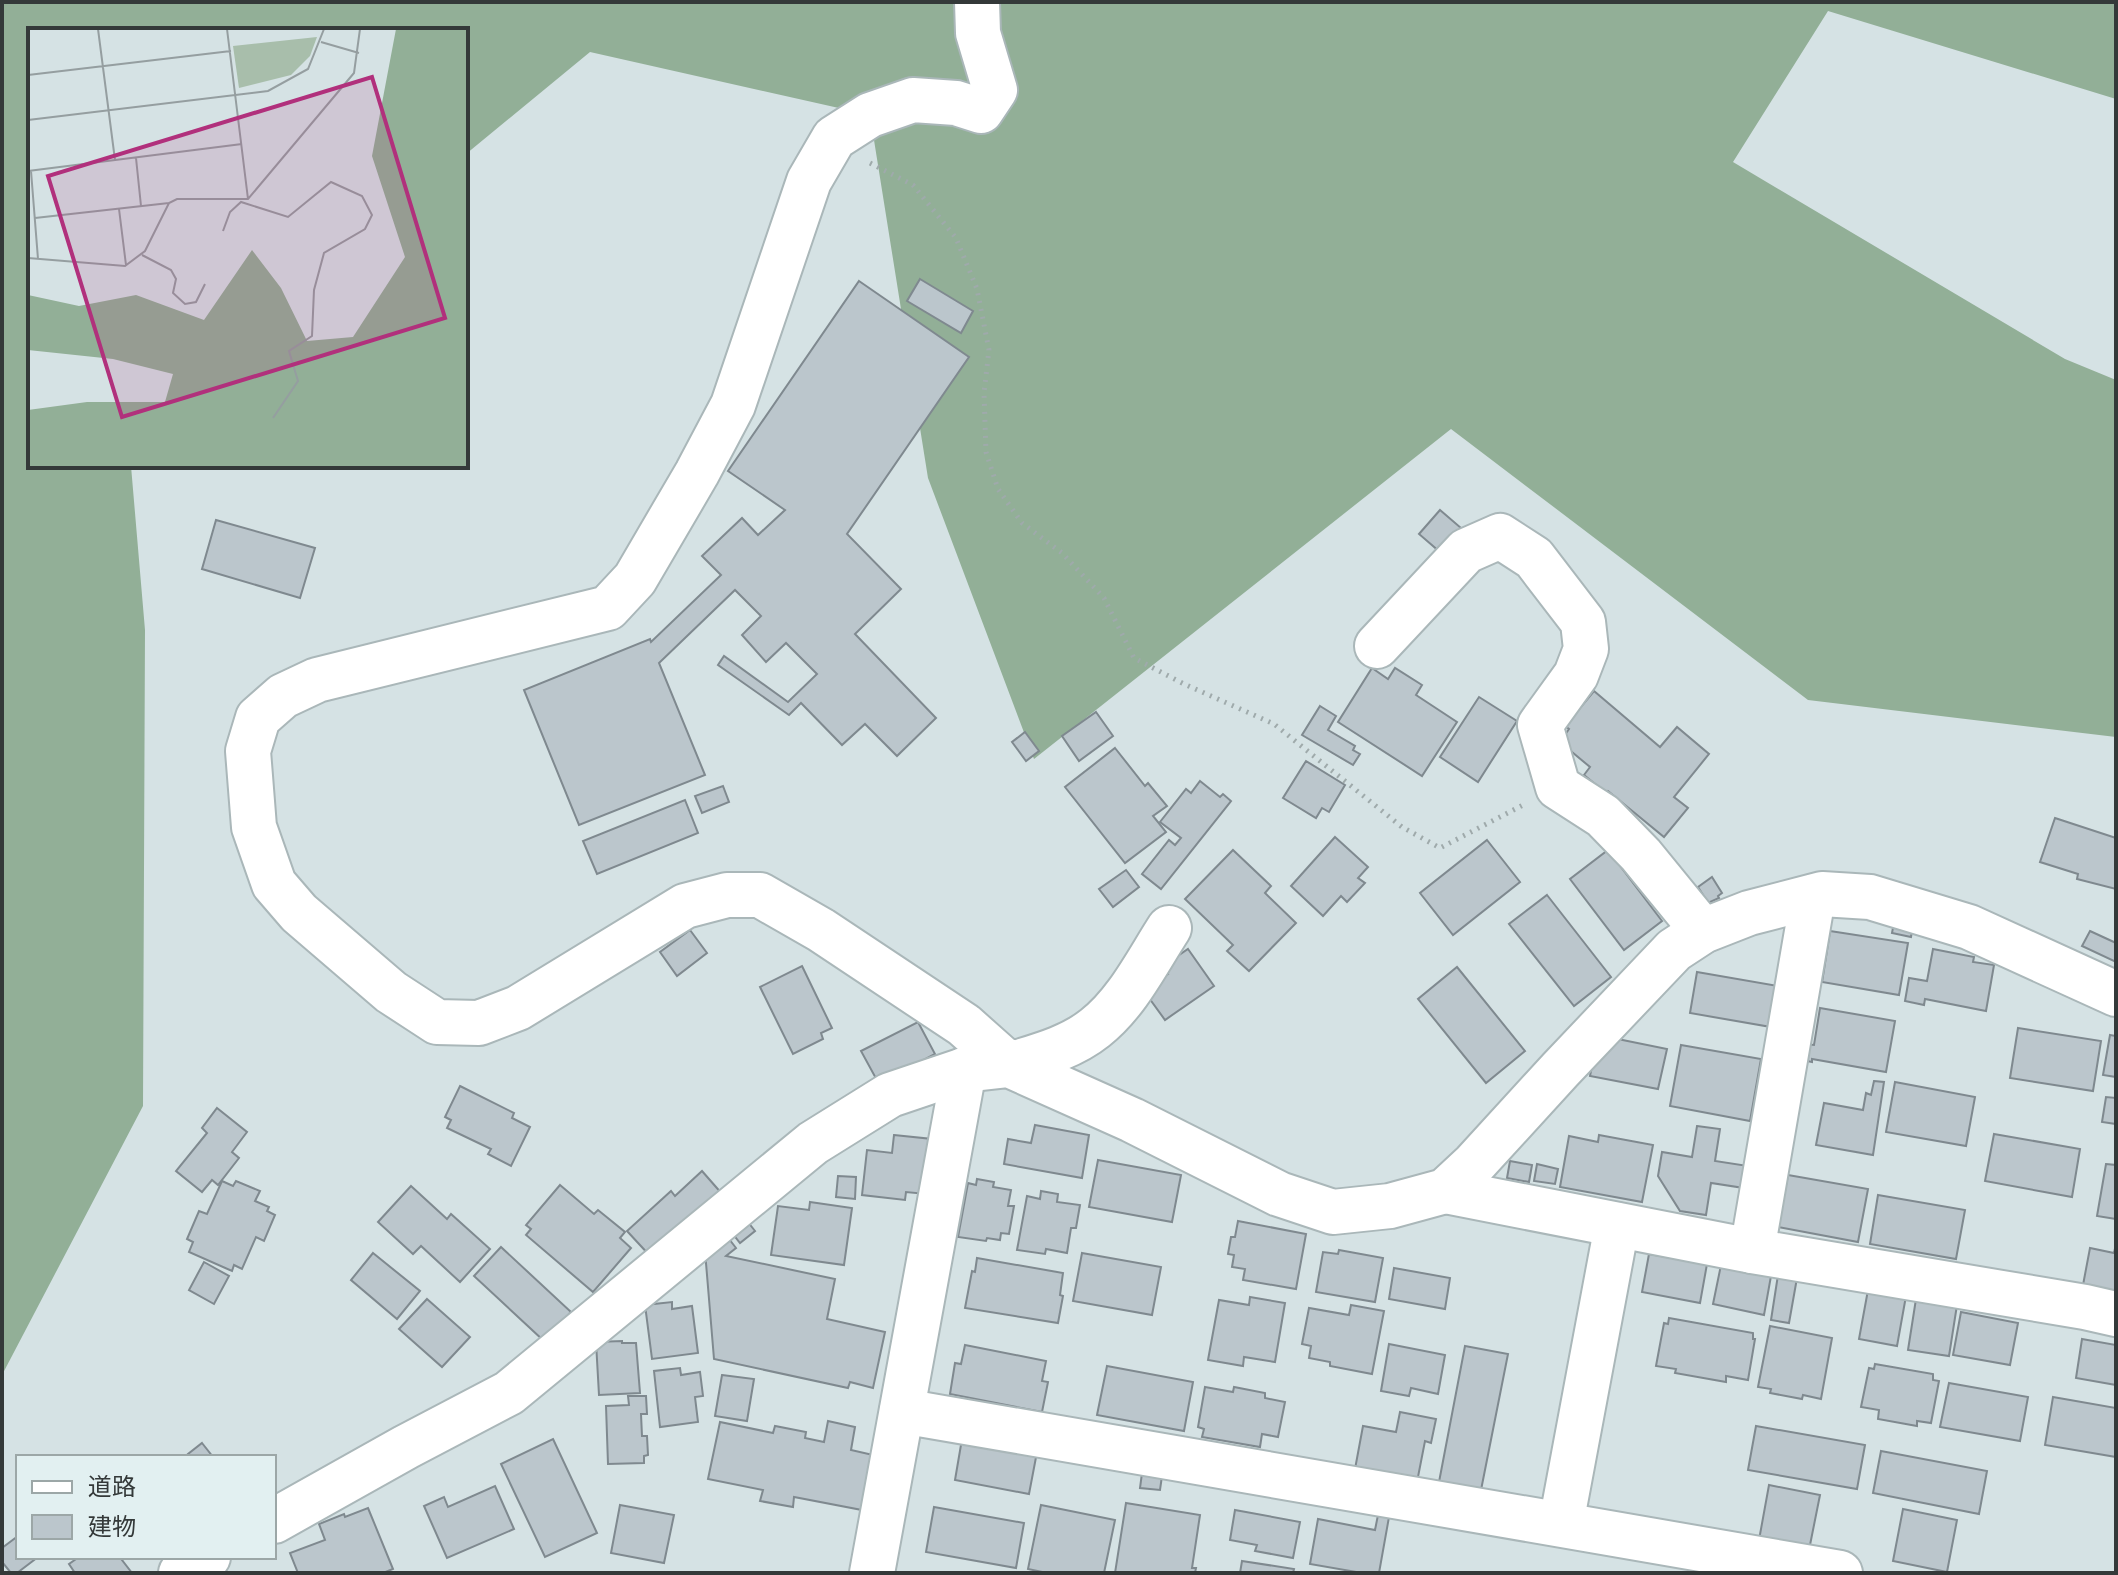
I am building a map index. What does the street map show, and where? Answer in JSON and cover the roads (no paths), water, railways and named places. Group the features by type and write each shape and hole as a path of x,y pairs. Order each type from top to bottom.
{"street":[{"path":"977,2 978,33 995,90 981,111 956,103 913,100 870,115 834,138 809,181 733,405 635,579 608,608 317,680 283,696 258,718 248,751 254,827 274,884 299,913 391,992 437,1022 479,1023 518,1008 685,906 727,895 760,895 821,930 964,1025 1009,1065 1132,1120 1279,1194 1333,1212 1390,1206 1445,1191 1752,1251 2116,1314"},
{"path":"1377,646 1466,551 1500,536 1534,558 1583,622 1586,649 1576,675 1540,725 1558,787 1603,816 1641,855 1703,931"},
{"path":"1445,1191 1474,1164 1674,950 1703,931 1749,913 1822,894 1870,897 1969,927 2116,994"},
{"path":"1752,1251 1813,897"},
{"path":"276,1520 509,1393 813,1143 890,1095 964,1070 1009,1065 1060,1048 1094,1029 1121,1001 1169,928"},
{"path":"872,1573 964,1070"},
{"path":"1561,1524 1617,1225"},
{"path":"902,1411 1561,1524 1686,1560 1840,1573"},
{"path":"181,1573 205,1559"}]}
